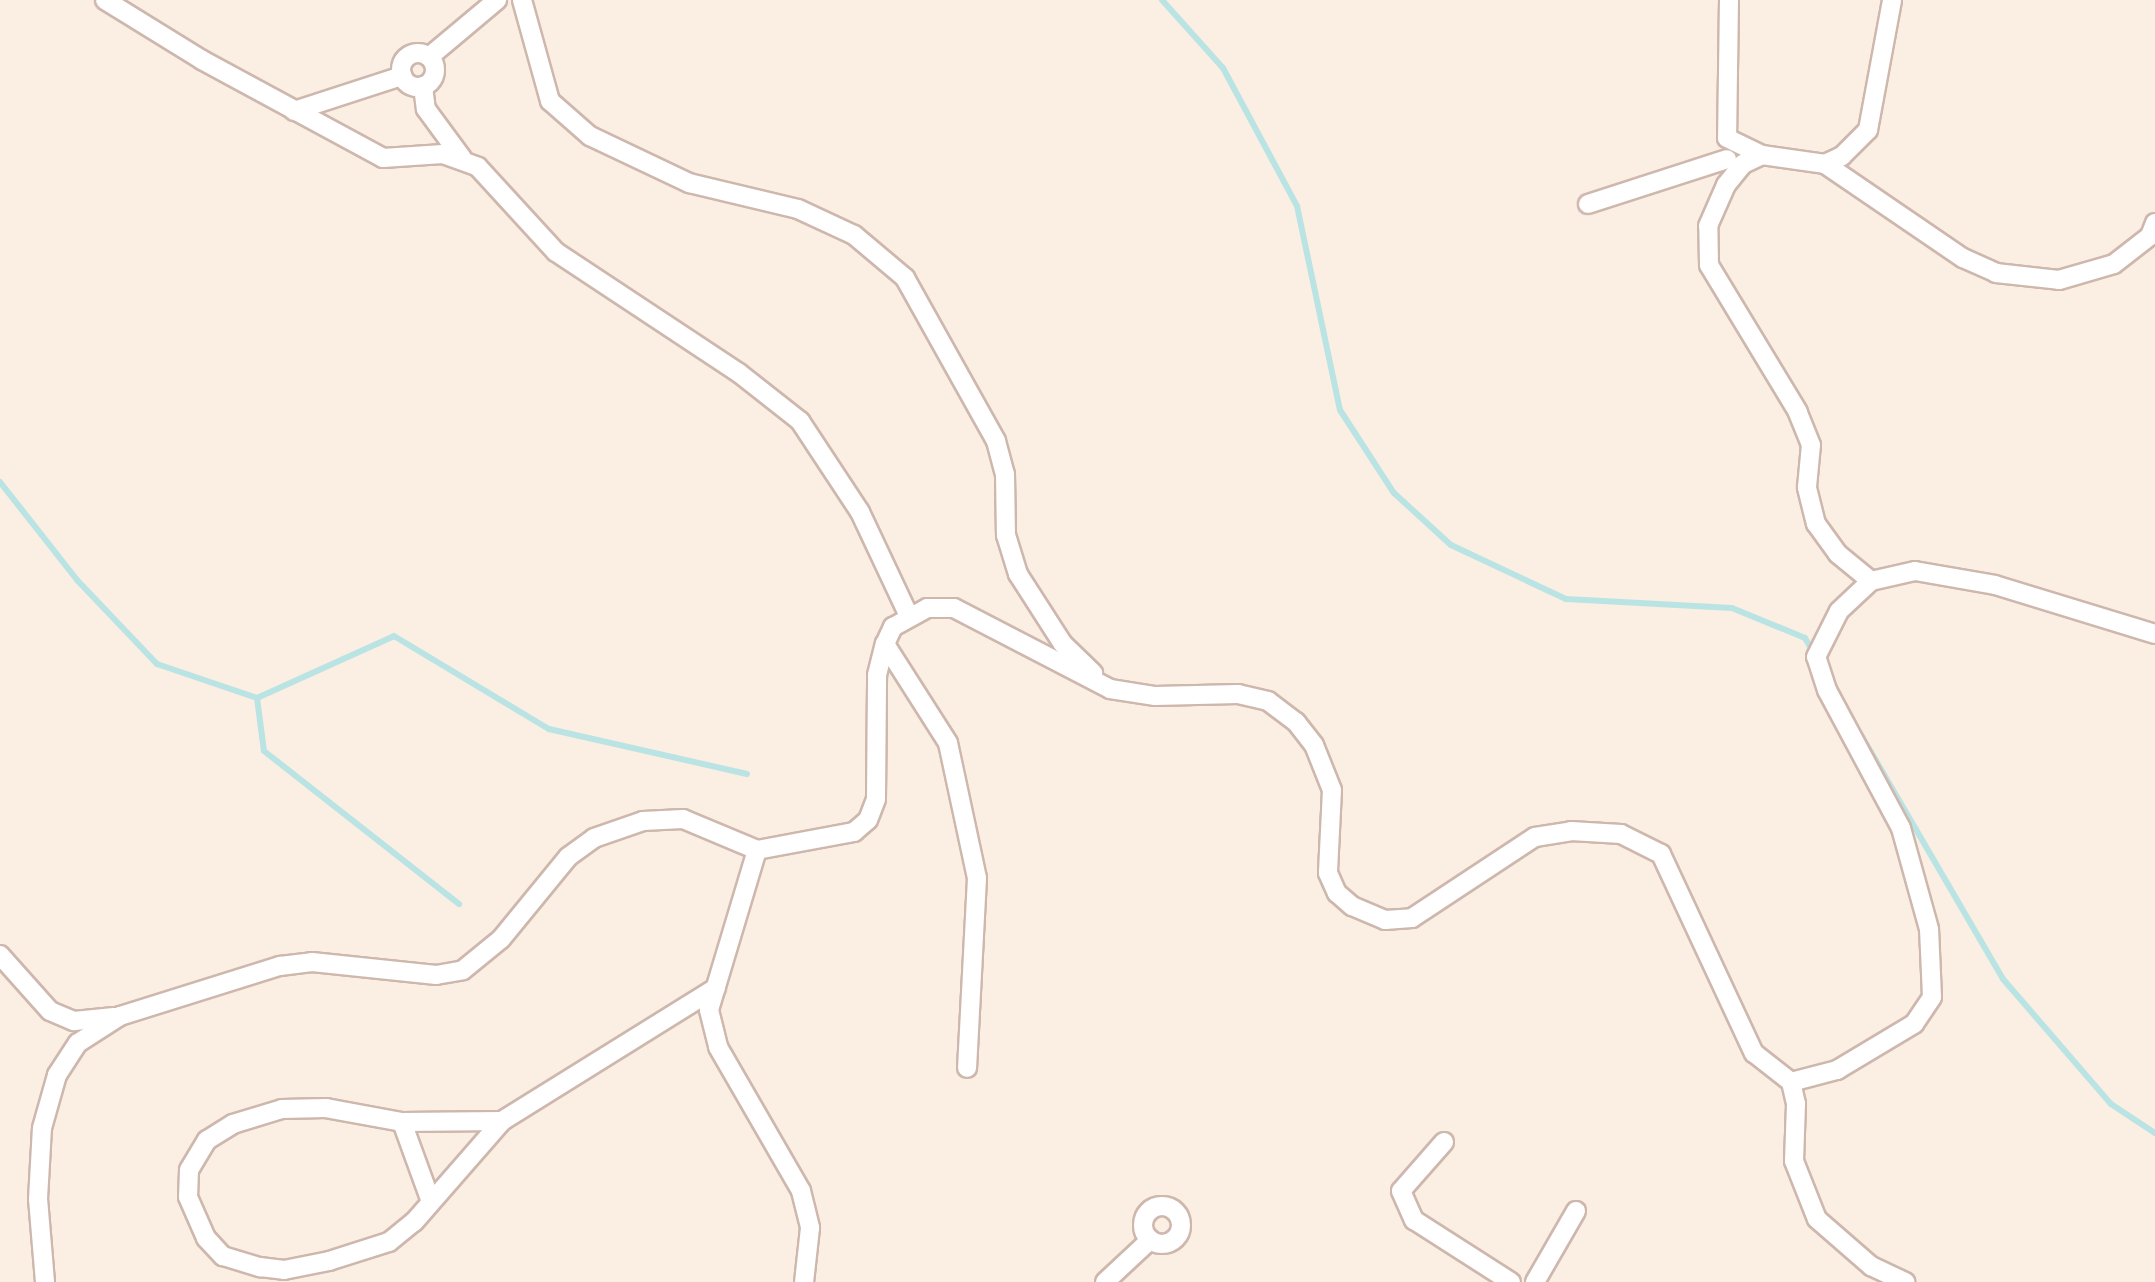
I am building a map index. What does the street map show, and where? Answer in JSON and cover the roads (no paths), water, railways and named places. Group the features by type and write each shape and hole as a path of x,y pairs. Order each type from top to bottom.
{"street":[{"path":"105,0 294,111 383,158 443,154 462,158 478,167 556,252 739,373 800,421 860,512 908,614"},
{"path":"402,76 405,59 412,54 429,57 497,0"},
{"path":"522,0 550,101 590,136 689,183 798,209 854,235 905,278 996,441 1005,474 1006,535 1018,574 1063,644 1110,689"},
{"path":"1726,185 1729,0"},
{"path":"1825,164 1842,156 1868,130 1892,0"},
{"path":"402,76 415,87 423,86 435,73 429,57"},
{"path":"294,111 402,76"},
{"path":"423,86 426,109 462,158"},
{"path":"1727,138 1762,155 1825,164 1963,258 1996,273 2059,280 2086,276 2114,264 2150,236 2155,223"},
{"path":"1762,155 1743,164 1726,185 1708,226 1709,265 1798,412 1811,445 1807,487 1816,524 1838,554 1871,581"},
{"path":"1588,204 1727,159"},
{"path":"1791,1082 1837,1070 1914,1024 1932,997 1929,929 1901,828 1827,690 1816,657 1839,611 1871,581 1915,571 1995,585 2155,634"},
{"path":"0,955 50,1011 74,1021 120,1016 280,966 312,962 436,975 463,970 501,939 568,857 594,838 643,821 683,819 757,850 854,832 868,820 876,799 877,675 885,644 908,614 954,608 1110,689 1155,696 1238,694 1268,701 1296,722 1314,745 1332,790 1328,873 1337,893 1352,906 1385,920 1412,918 1535,837 1571,831 1621,834 1661,854 1754,1053 1791,1082 1796,1104 1794,1161 1817,1219 1871,1266 1905,1282"},
{"path":"885,644 948,743 977,878 967,1068"},
{"path":"757,850 709,1010 718,1047 801,1191 810,1228 804,1282"},
{"path":"502,1121 402,1122 326,1108 282,1109 233,1124 207,1140 192,1163 187,1189 194,1214 223,1256 284,1270 389,1242 403,1235 430,1199 502,1121 716,988"},
{"path":"45,1282 38,1199 42,1128 57,1075 78,1043 120,1016"},
{"path":"402,1122 430,1199"},
{"path":"1444,1142 1401,1191 1414,1220 1511,1282"},
{"path":"1535,1282 1576,1211"},
{"path":"1105,1282 1150,1240"}],"waterway":[{"path":"1162,0 1223,68 1297,206 1340,410 1394,493 1451,545 1566,599 1732,608 1805,638 1813,652"},
{"path":"0,482 77,580 157,664 257,698 394,636 549,729 747,774"},
{"path":"257,698 264,751 459,904"},
{"path":"1861,735 2003,979 2111,1104 2155,1133"}]}
